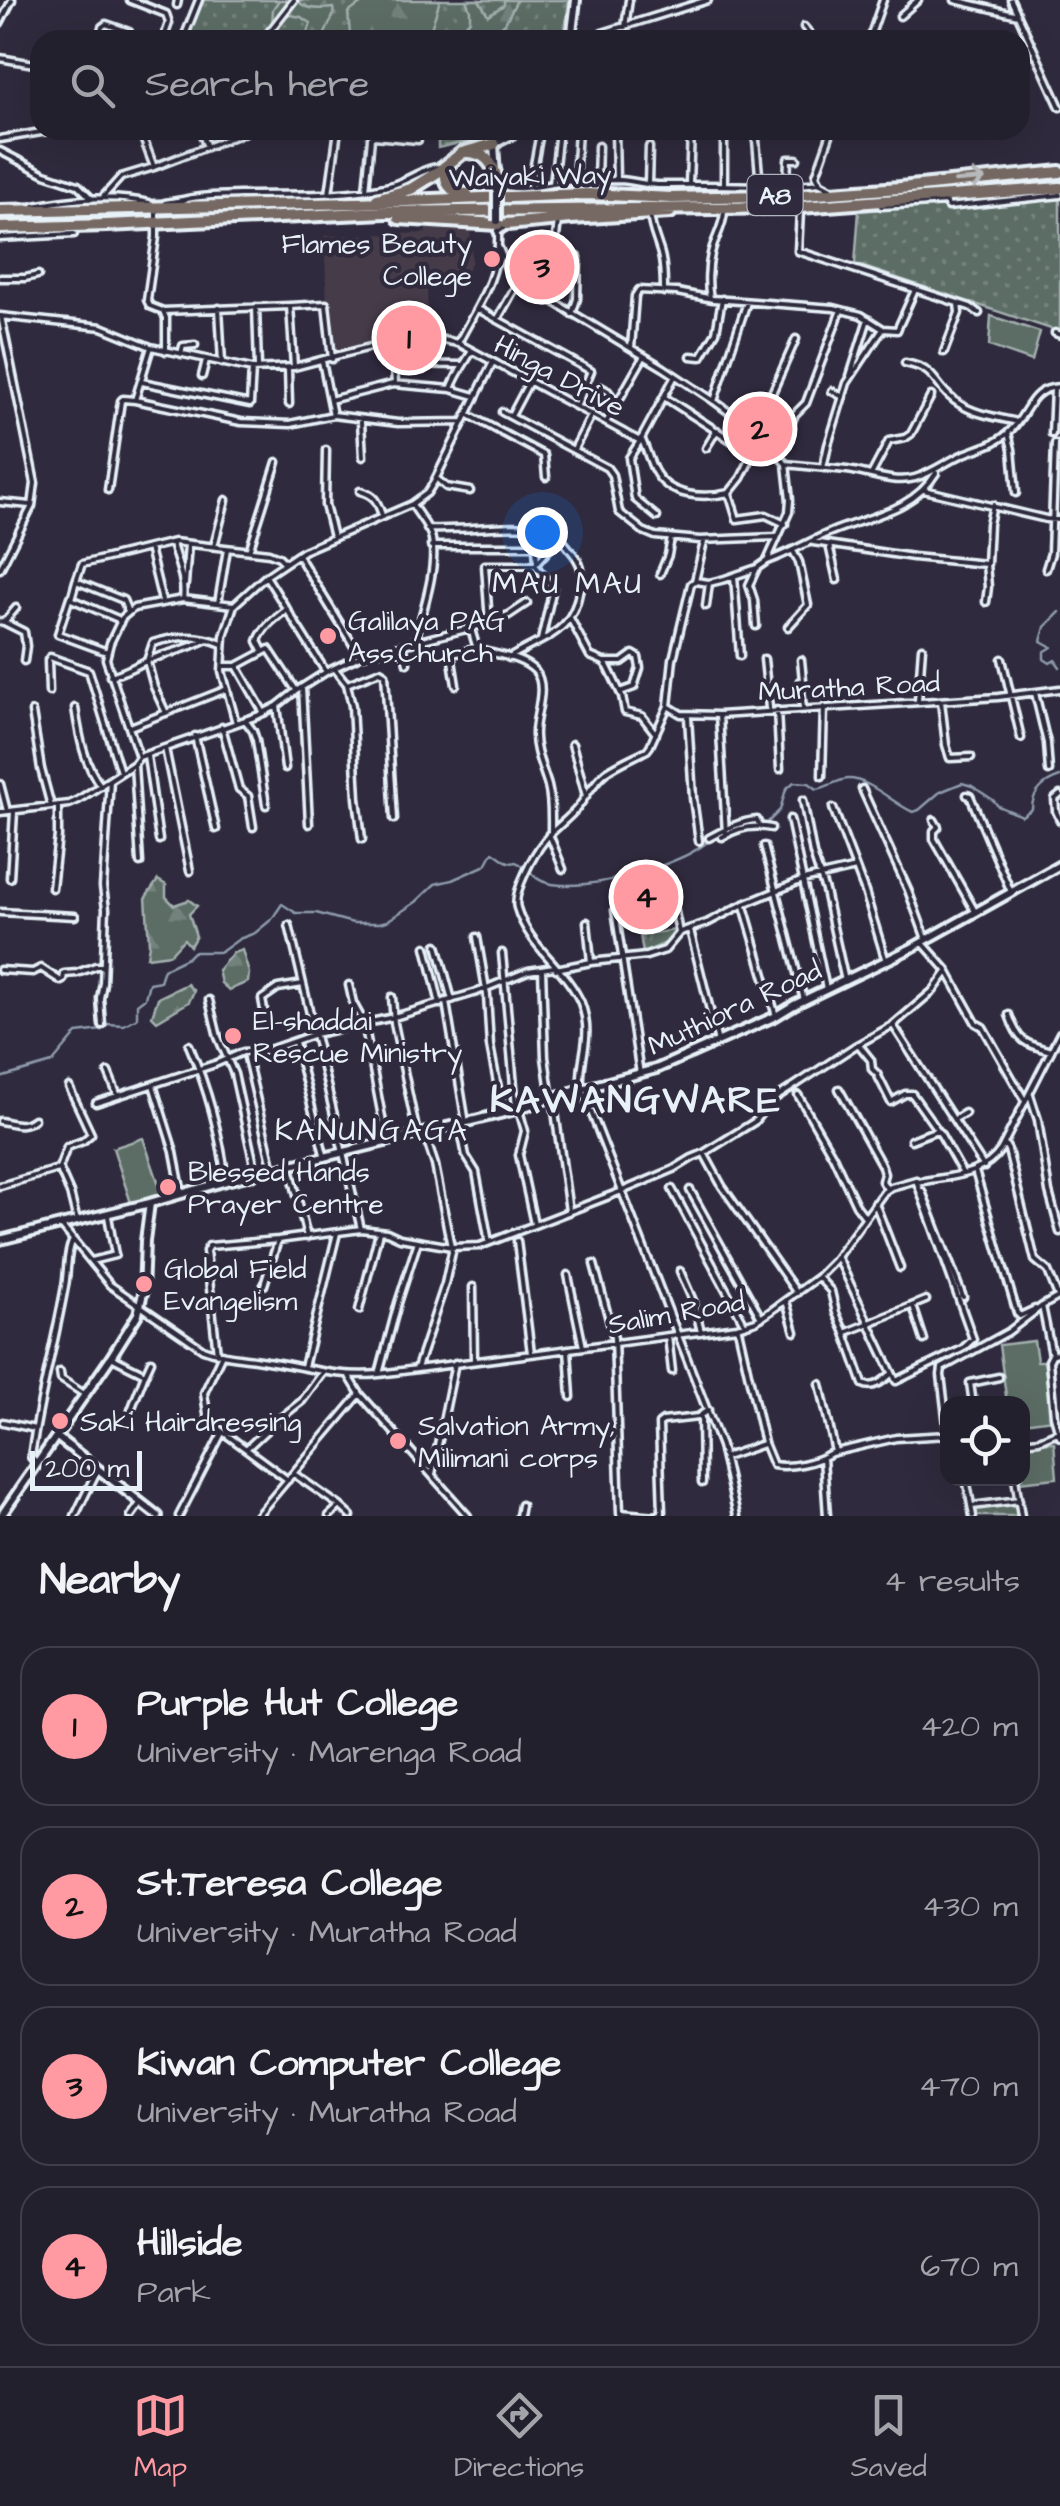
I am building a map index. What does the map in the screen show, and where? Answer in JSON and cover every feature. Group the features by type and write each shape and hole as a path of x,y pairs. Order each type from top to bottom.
{"highway":[{"path":"356,204 411,188 462,152 494,144"},
{"path":"447,164 446,176 456,193 494,187 493,167 484,156 462,152"},
{"name":"Waiyaki Way","path":"0,228 157,222 459,199 494,187 672,198 900,188 1060,172"},
{"name":"Waiyaki Way","path":"338,214 800,209 1060,191"},
{"path":"582,209 586,194"},
{"path":"452,211 459,199"},
{"name":"Waiyaki Way","path":"0,211 184,204 500,225 665,214 681,209"}],"street":[{"path":"0,22 12,0"},
{"path":"130,0 164,12 169,23 167,30"},
{"path":"188,30 199,0"},
{"path":"271,30 294,0"},
{"path":"572,30 576,0"},
{"path":"625,27 629,0"},
{"path":"615,30 708,0"},
{"path":"872,30 883,0"},
{"path":"900,16 918,0"},
{"path":"955,0 1018,14"},
{"path":"1011,0 1025,30"},
{"path":"101,30 106,24 124,30"},
{"path":"1030,41 1060,107"},
{"path":"0,58 30,63"},
{"path":"0,139 30,133"},
{"path":"144,140 154,167"},
{"path":"205,140 208,147"},
{"path":"102,199 120,177 225,140"},
{"path":"329,194 337,140"},
{"path":"366,190 371,140"},
{"path":"0,569 32,506 35,482 0,316 102,326 152,347 255,369 291,368 424,336 458,344 496,269 500,225 494,187 494,144 502,140"},
{"path":"530,186 539,140"},
{"path":"552,184 558,140"},
{"path":"576,181 578,140"},
{"path":"615,140 616,180"},
{"path":"689,184 690,140"},
{"path":"724,140 724,185"},
{"path":"756,140 760,186"},
{"path":"820,183 816,175 828,140"},
{"path":"597,182 598,146"},
{"path":"648,184 649,147"},
{"path":"0,152 45,174 78,184 92,199"},
{"path":"788,186 788,159 797,159"},
{"path":"184,204 222,196 366,190 406,181 434,166 447,164"},
{"path":"494,187 616,180 760,186 820,183 837,192"},
{"path":"75,200 78,184"},
{"path":"0,211 92,199 134,200 156,206 147,300 150,306 163,310 326,304 332,359"},
{"path":"710,298 711,255 723,225 724,208"},
{"path":"800,209 798,251 958,303 978,314"},
{"path":"650,215 652,237 659,246 664,292"},
{"path":"548,301 558,219"},
{"path":"0,238 74,234"},
{"path":"499,248 507,268 519,281 675,375 754,430 779,454 786,464 790,500 785,524 767,560"},
{"path":"572,314 578,257"},
{"path":"0,278 38,275"},
{"path":"498,320 519,281"},
{"path":"631,348 639,290 851,311 883,329 896,330 915,290"},
{"path":"691,356 701,357 714,337 722,300"},
{"path":"714,401 748,300"},
{"path":"944,352 959,313 958,303"},
{"path":"289,404 290,306"},
{"path":"141,382 250,404 256,307"},
{"path":"219,308 222,363"},
{"path":"478,309 591,372 576,406"},
{"path":"163,310 166,350"},
{"path":"779,454 795,414 806,403 841,310"},
{"path":"823,468 868,319"},
{"path":"848,381 883,329"},
{"path":"754,430 796,338"},
{"path":"387,342 395,384"},
{"name":"Hinga Drive","path":"458,344 641,440 657,475 674,489 703,496 728,493 751,458 748,451 664,397"},
{"path":"181,354 183,346 195,345"},
{"path":"136,400 152,347"},
{"path":"451,389 472,351"},
{"path":"606,422 644,356"},
{"path":"202,376 206,360"},
{"path":"322,361 333,415"},
{"path":"236,722 222,671 222,644 234,605 266,576 298,555 427,494 492,362"},
{"path":"905,363 924,369 947,395 978,414 1017,422"},
{"path":"394,364 463,366"},
{"name":"Hinga Drive","path":"641,440 675,375"},
{"path":"511,416 528,382"},
{"path":"330,400 395,384 451,389 475,396"},
{"path":"601,387 617,404"},
{"path":"786,464 906,480 994,443 1010,431 1035,395 1057,387 1052,434"},
{"path":"832,391 843,396"},
{"path":"871,475 888,441 910,434 931,396"},
{"path":"108,490 123,399 242,422 290,424 333,415 408,424 464,422"},
{"path":"502,412 609,470 619,512 648,535 704,540 778,538"},
{"path":"467,414 544,455 546,477"},
{"path":"574,450 592,414"},
{"path":"361,420 363,457"},
{"path":"706,448 717,430"},
{"path":"1010,431 1016,493"},
{"path":"641,440 629,458 636,499 656,517"},
{"path":"1056,444 1057,520"},
{"path":"326,450 326,505 333,537"},
{"path":"248,550 277,462"},
{"path":"695,581 709,583 757,568 846,526 892,511 924,490 938,469"},
{"path":"436,478 446,486 470,491"},
{"path":"924,490 1057,520"},
{"path":"360,491 377,500 382,516"},
{"path":"728,493 736,519 766,515 785,524"},
{"path":"214,546 226,500"},
{"path":"0,502 32,506"},
{"path":"412,504 432,539 432,569 416,642"},
{"path":"986,602 993,505"},
{"path":"1046,569 1051,553 1051,524 1057,520"},
{"path":"427,529 544,528 559,538 580,562 579,602 570,617 558,632 509,658"},
{"path":"489,623 485,565 536,564 559,538"},
{"path":"660,574 671,538"},
{"path":"704,540 677,640 668,706 656,734 647,750 598,779 571,815 542,842 516,891 517,911 578,998 587,1048 580,1078 582,1089 708,1410 725,1457 737,1516"},
{"path":"107,652 58,634 78,571 86,561 172,542 269,553 285,563"},
{"path":"172,542 185,584"},
{"path":"813,542 987,564"},
{"path":"182,599 188,544"},
{"path":"830,545 836,580"},
{"path":"431,546 536,548 536,564 553,588 541,640"},
{"path":"149,547 162,601"},
{"path":"1,548 8,552"},
{"path":"218,604 227,549"},
{"path":"788,627 808,604 794,551"},
{"path":"298,555 360,656"},
{"path":"756,626 749,583 757,568"},
{"path":"266,576 326,672"},
{"path":"734,576 740,656"},
{"path":"76,581 123,600 128,612"},
{"path":"706,606 709,583"},
{"path":"70,596 73,601 120,622"},
{"path":"139,757 106,660 120,622 134,608 162,601 182,599 234,605"},
{"path":"0,812 78,800 139,757 278,706 326,672 360,656 489,623 527,603"},
{"path":"16,608 2,622 24,632 24,661"},
{"path":"263,651 258,642 261,634 287,609"},
{"path":"570,617 590,656 604,662 622,662 633,654 638,658 640,668 634,687 620,692"},
{"path":"471,628 477,649"},
{"path":"166,713 147,661 153,643 189,635 222,644"},
{"path":"110,676 206,640"},
{"path":"403,644 407,662"},
{"path":"918,701 922,648"},
{"path":"223,666 237,666 269,649 299,689 309,824"},
{"path":"456,686 451,654 477,649 530,667 539,678 535,738 550,792 550,834 563,869"},
{"path":"48,692 50,657 88,672 120,772"},
{"path":"1002,659 1021,738"},
{"path":"764,660 770,710"},
{"path":"801,660 803,708"},
{"path":"604,662 620,692 624,712 642,716 656,734"},
{"path":"237,666 264,712"},
{"path":"335,669 347,684 352,700 362,839"},
{"path":"347,684 380,670 386,674 394,819"},
{"path":"130,727 228,690"},
{"name":"Muratha Road","path":"668,706 688,715 719,714 1060,690"},
{"path":"1035,693 1047,742 1049,771"},
{"path":"941,700 950,758 971,757"},
{"path":"278,706 285,768"},
{"path":"822,776 824,707"},
{"path":"75,708 92,775 101,786"},
{"path":"778,710 780,769"},
{"path":"32,712 51,806"},
{"path":"719,714 725,832"},
{"path":"688,715 699,842"},
{"path":"245,720 256,740 266,804"},
{"path":"222,727 239,789 248,796 253,826"},
{"path":"195,736 216,829"},
{"path":"572,744 586,796"},
{"path":"164,748 190,870"},
{"path":"147,756 159,840"},
{"path":"134,764 140,863"},
{"path":"102,1025 106,909 103,887 110,780"},
{"path":"0,784 11,811 10,878"},
{"path":"862,788 904,881 924,941 944,966 976,1023 983,1027 1025,1101"},
{"path":"967,795 1011,892"},
{"path":"1060,795 1055,799 1060,820"},
{"path":"802,800 845,980"},
{"path":"52,888 58,805"},
{"path":"834,808 886,961"},
{"path":"790,819 826,990"},
{"path":"934,820 938,827 934,839 976,913"},
{"path":"709,838 740,823 771,828"},
{"path":"764,846 804,1000"},
{"name":"Muthiora Road","path":"0,1240 503,1114 640,1074 776,1016 924,941 1060,865"},
{"path":"96,1103 243,1052 266,1051 315,1034 394,1018 528,971 646,956 665,950 679,933 744,904 803,880 856,868"},
{"path":"672,896 679,933"},
{"path":"744,904 776,1016"},
{"path":"615,910 640,1074"},
{"path":"0,912 74,916"},
{"path":"588,922 591,962"},
{"path":"290,926 361,1229"},
{"path":"690,929 718,1042"},
{"path":"477,938 503,1114"},
{"path":"437,945 466,1156 476,1172 488,1242"},
{"path":"426,947 446,1002"},
{"path":"502,953 518,1110 525,1131 519,1155 534,1224"},
{"path":"0,970 33,972 41,968 61,981 64,974 104,966"},
{"path":"542,968 547,1077 570,1211"},
{"path":"288,1480 208,1421 204,1397 220,1354 211,1309 207,1248 361,1229 452,1247 480,1246 674,1170 704,1153 754,1122 772,1101 893,1025 934,990 947,972"},
{"path":"264,1010 262,999 278,988 303,984"},
{"path":"349,985 364,1023 388,1142"},
{"path":"392,998 421,1133 434,1165 452,1247 445,1284 418,1368"},
{"path":"209,1000 226,1060 234,1074 254,1174"},
{"path":"1010,1014 1022,1040 1051,1051"},
{"path":"893,1025 984,1167"},
{"path":"839,1089 882,1166 887,1189 975,1171 995,1158 1004,1144 1060,1033"},
{"path":"295,1042 325,1158"},
{"path":"858,1044 871,1060 872,1070 890,1100 912,1094 963,1174"},
{"path":"189,1045 220,1133 226,1181"},
{"path":"247,1058 273,1170"},
{"path":"108,1072 118,1096"},
{"path":"153,1085 174,1152 182,1194"},
{"path":"69,1086 91,1134 67,1147 59,1168 77,1221"},
{"path":"1030,1092 1060,1232"},
{"path":"798,1095 865,1217"},
{"path":"954,1119 966,1113"},
{"path":"0,1121 20,1125 34,1119"},
{"path":"911,1140 937,1130"},
{"path":"975,1171 1020,1316 1059,1296 1048,1271 1035,1260 1004,1144"},
{"path":"704,1153 722,1186 797,1293"},
{"path":"290,1167 308,1237"},
{"path":"0,1186 59,1168"},
{"path":"917,1181 963,1296"},
{"path":"837,1257 896,1382 962,1350 972,1339 917,1181"},
{"path":"672,1189 745,1325"},
{"name":"Salim Road","path":"220,1354 349,1376 737,1327 760,1318 818,1277 887,1189"},
{"path":"690,1190 760,1318"},
{"path":"1,1516 112,1357 141,1307 150,1203"},
{"path":"875,1203 900,1268"},
{"path":"90,1261 115,1255 108,1214"},
{"path":"61,1225 110,1285 203,1348 220,1354"},
{"path":"359,1310 379,1232"},
{"path":"304,1368 337,1234"},
{"path":"37,1464 32,1458 36,1429 73,1240"},
{"path":"264,1285 278,1240"},
{"path":"379,1374 418,1241"},
{"path":"517,1241 531,1353"},
{"path":"594,1264 614,1344 621,1514 656,1516 662,1512 659,1424 708,1410"},
{"path":"680,1272 701,1332"},
{"path":"568,1275 583,1347"},
{"path":"818,1277 829,1287 862,1384 880,1384 891,1373"},
{"path":"473,1287 474,1361"},
{"path":"786,1300 795,1332"},
{"path":"845,1333 926,1300"},
{"path":"914,1306 924,1340"},
{"path":"1030,1441 1059,1434 1049,1361 1052,1355 1042,1306"},
{"path":"944,1396 942,1368 1008,1332 1042,1306"},
{"path":"737,1327 764,1443 776,1467 896,1438 940,1435"},
{"path":"668,1336 672,1370"},
{"path":"568,1349 571,1397"},
{"path":"1052,1355 1060,1352"},
{"path":"112,1357 145,1374"},
{"path":"130,1410 151,1361"},
{"path":"432,1474 455,1363"},
{"path":"60,1372 60,1379 85,1395"},
{"path":"246,1449 302,1401 323,1372"},
{"path":"349,1376 360,1394 468,1516"},
{"path":"971,1396 970,1383 1000,1377"},
{"path":"820,1384 835,1452"},
{"path":"257,1516 360,1394"},
{"path":"701,1415 702,1483"},
{"path":"3,1422 36,1429"},
{"path":"182,1515 222,1433"},
{"path":"56,1437 158,1516"},
{"path":"725,1457 764,1443"},
{"path":"823,1458 827,1516"},
{"path":"75,1516 99,1469"},
{"path":"293,1473 351,1516"},
{"path":"968,1486 973,1516"},
{"path":"1016,1486 1021,1516"},
{"path":"972,1506 1019,1500"},
{"path":"131,1516 140,1502"},
{"path":"519,1516 520,1505"},
{"path":"329,1516 340,1506"}],"shaded area":[{"path":"470,227 472,261 463,280 427,280 428,334 394,337 329,356 324,236 425,233 426,229"}],"green space":[{"path":"201,0 569,0 565,30 191,30"},
{"path":"279,0 297,0 314,8 333,8 334,14 327,30 309,30 311,23 286,14 272,25 273,9"},
{"path":"366,0 440,0 431,30 350,30 348,13"},
{"path":"466,0 479,0 488,15 504,5 504,0 517,0 497,30 459,30 470,20"},
{"path":"438,140 473,140 438,148"},
{"path":"1060,196 1060,332 855,264 859,211"},
{"path":"991,316 1040,332 1032,361 989,346"},
{"path":"657,878 667,911 633,914 627,883"},
{"path":"158,880 166,885 166,897 174,905 189,900 197,906 189,914 196,936 190,946 184,939 170,954 147,957 146,897"},
{"path":"675,930 668,942 643,953 640,935"},
{"path":"242,950 248,982 229,990 221,983 218,970 233,953"},
{"path":"187,984 194,991 189,1002 157,1021 152,1016 158,998"},
{"path":"143,1138 162,1193 131,1203 113,1148"},
{"path":"1034,1341 1037,1361 1044,1361 1053,1419 1030,1422 1030,1396 1006,1396 999,1345"},
{"path":"1054,1442 1057,1478 1030,1481 1030,1444"},
{"path":"1017,1504 1019,1516 976,1516 975,1509"}],"waterway":[{"path":"1060,612 1045,627 1041,641 1052,647 1044,652 1044,659 1050,663 1055,660 1060,667"},
{"path":"725,832 750,823 767,823 780,810 786,789 794,782 809,783 817,789 856,780 913,812 940,792 962,783 1022,816 1032,809 1040,789 1060,777"},
{"path":"0,1078 52,1063 77,1033 102,1030 107,1024 124,1025 137,1018 137,1004 145,998 149,983 160,981 164,969 193,952 221,952 255,933 282,904 296,913 316,913 353,923 379,923 416,902 435,884 486,865 493,852 506,861 518,863 544,882 576,885 627,874 645,877 645,872 650,874 714,837"}],"place":[{"name":"Flames Beauty College","path":"492,259"},
{"name":"Kiwan Computer College","path":"542,267"},
{"name":"Purple Hut College","path":"409,338"},
{"name":"St.Teresa College","path":"760,429"},
{"name":"Galilaya PAG Ass.Church","path":"328,636"},
{"name":"Hillside","path":"646,897"},
{"name":"El-shaddai Rescue Ministry","path":"233,1036"},
{"name":"Blessed Hands Prayer Centre","path":"168,1187"},
{"name":"Global Field Evangelism","path":"144,1284"},
{"name":"Saki Hairdressing","path":"60,1421"},
{"name":"Salvation Army, Milimani corps","path":"398,1441"}],"district":[{"name":"MAU MAU","path":"568,583"},
{"name":"KAWANGWARE","path":"636,1099"},
{"name":"KANUNGAGA","path":"372,1130"}]}
